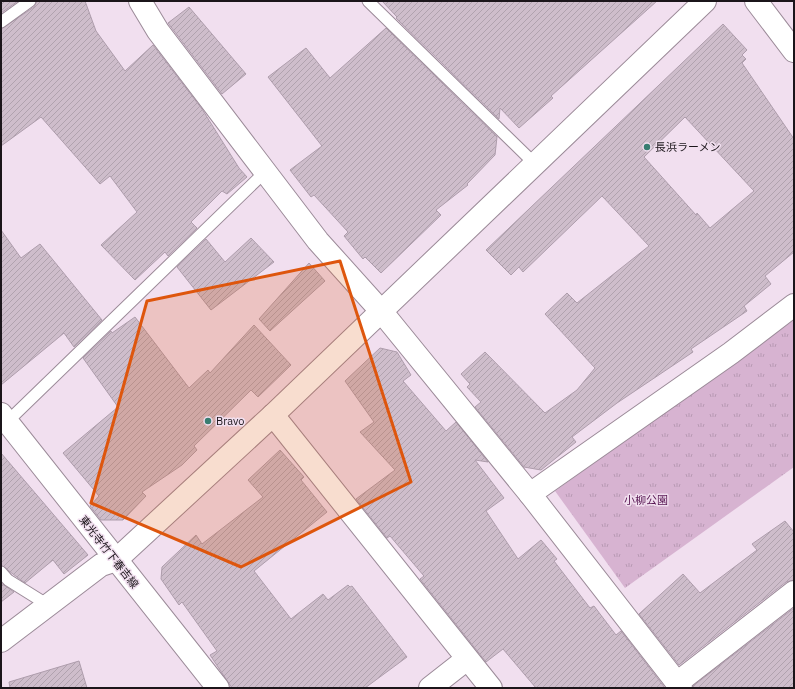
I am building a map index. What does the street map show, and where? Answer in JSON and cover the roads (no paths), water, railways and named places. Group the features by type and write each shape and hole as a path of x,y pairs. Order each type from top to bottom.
{"street":[{"path":"140,1 158,31 318,241 382,311 530,494 679,686 794,592"},
{"path":"1,641 101,565 116,560 273,415 705,1"},
{"path":"756,1 794,52"},
{"path":"530,494 731,353 794,305"},
{"path":"273,415 491,688"},
{"name":"東光寺竹下春吉線","path":"4,418 213,685"},
{"path":"430,688 467,659"}],"lane":[{"path":"1,22 30,1"},
{"path":"368,1 535,164"},
{"path":"4,418 265,172"},
{"path":"1,572 8,580 48,605"}],"place":[{"name":"長浜ラーメン","path":"647,147"},
{"name":"Bravo","path":"208,421"}],"park label":[{"name":"小柳公園","path":"646,500"}]}
